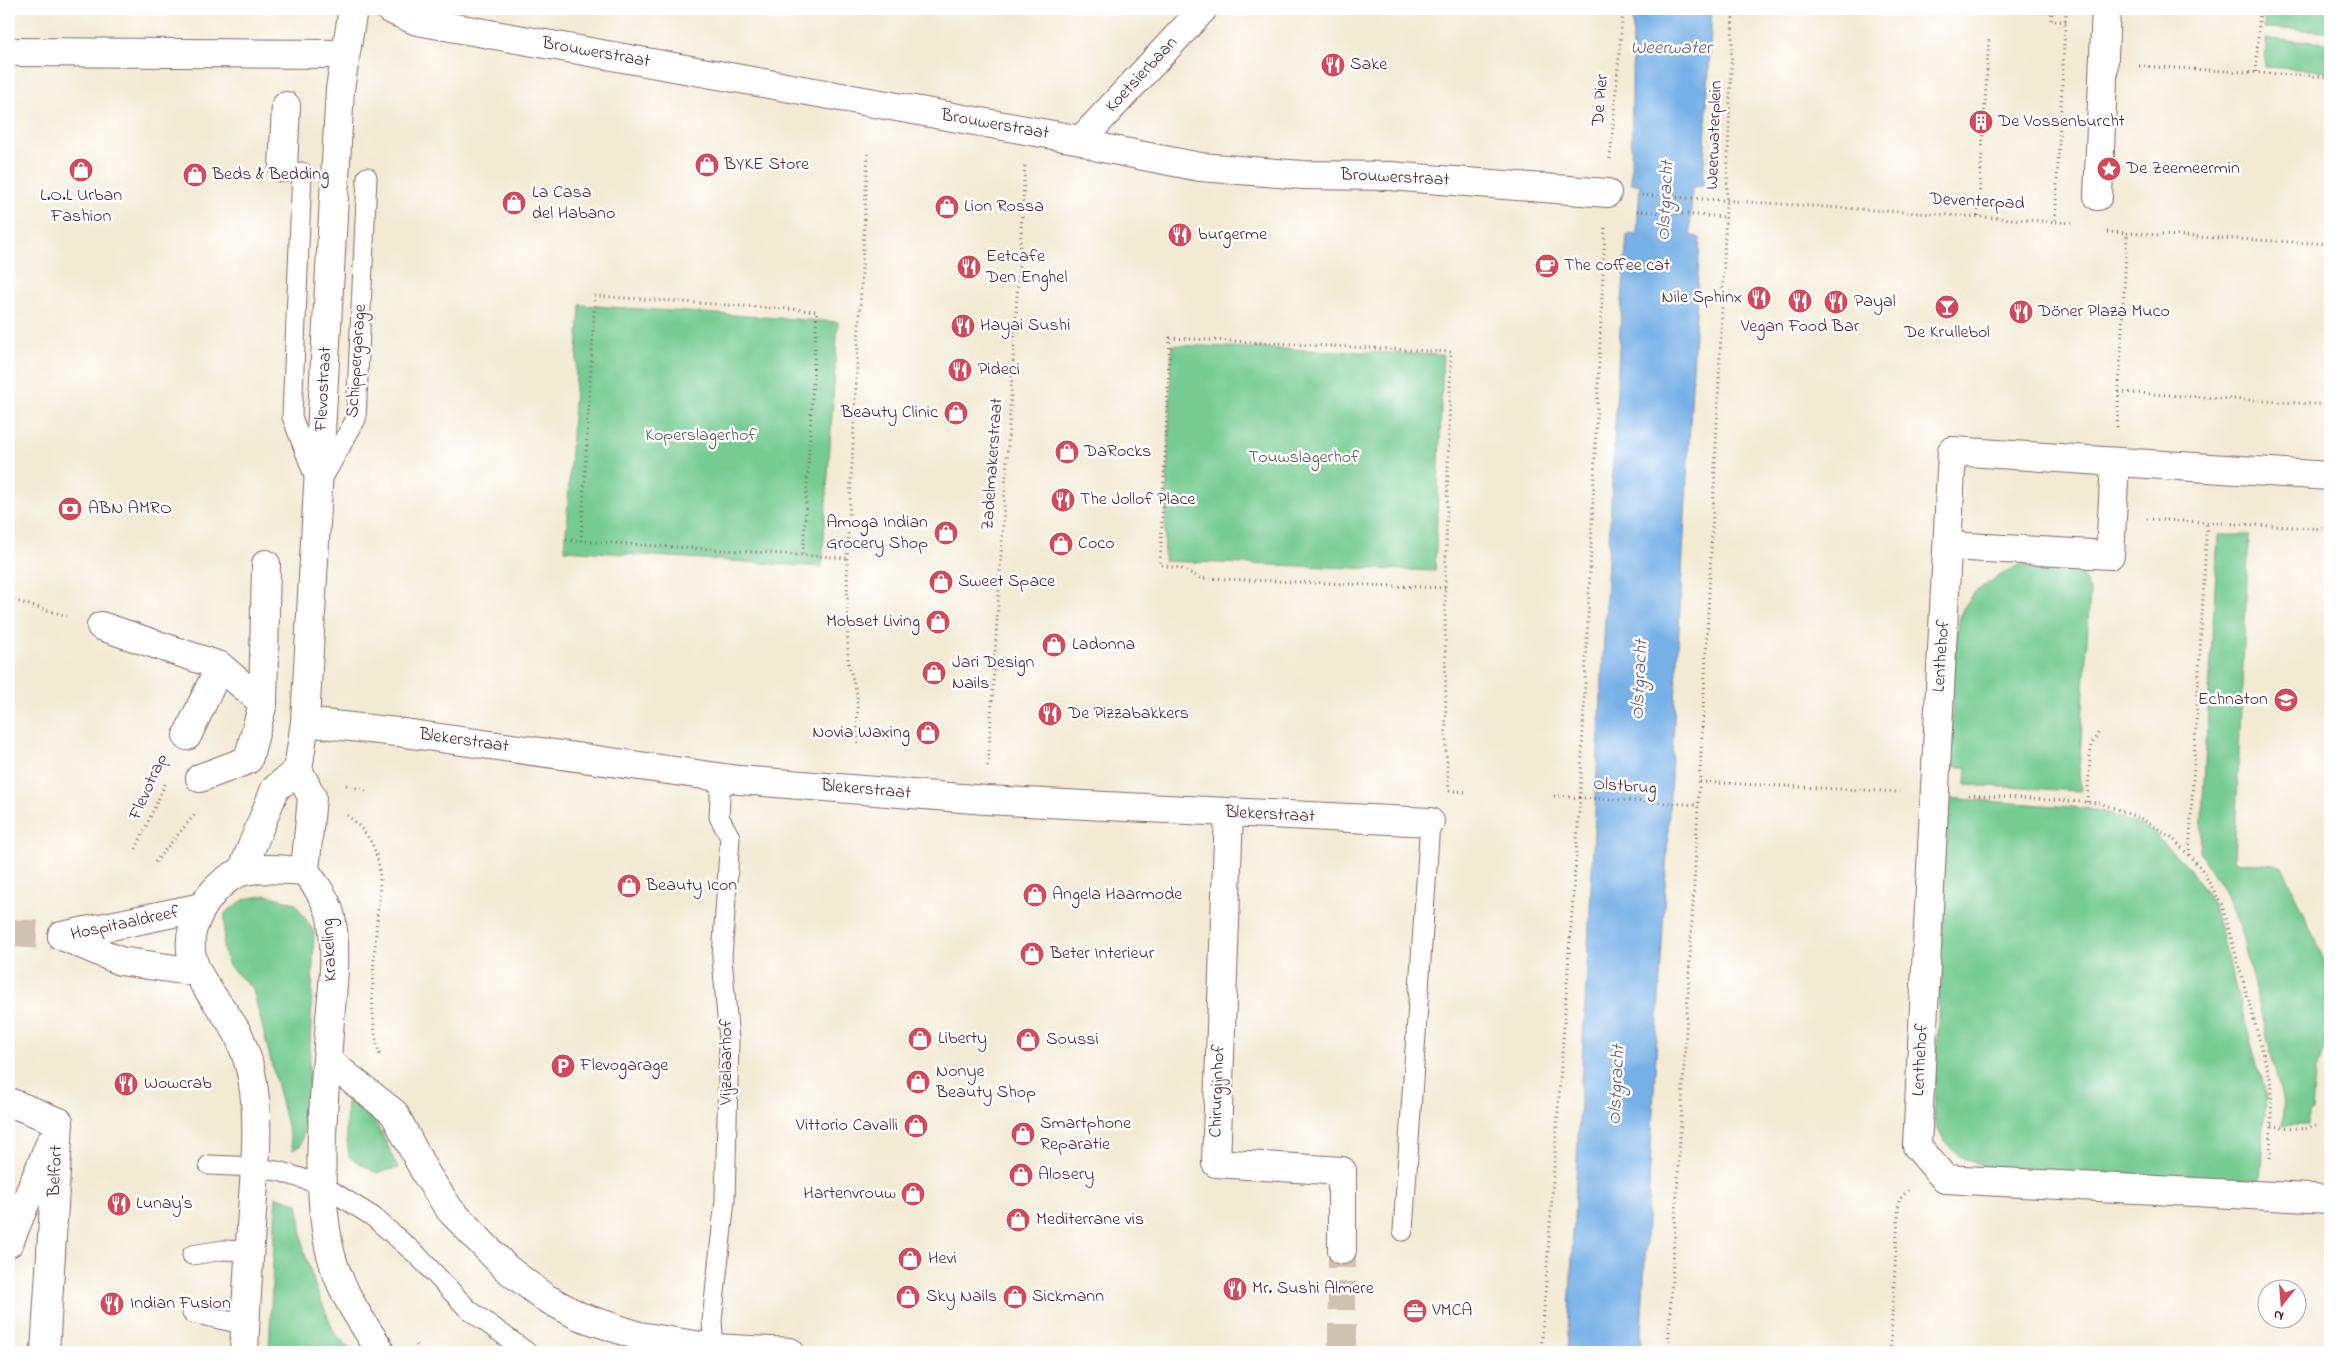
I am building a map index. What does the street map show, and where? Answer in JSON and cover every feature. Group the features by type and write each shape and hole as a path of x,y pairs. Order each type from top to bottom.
{"street":[{"name":"Flevostraat","path":"298,770 305,722 339,99 353,9"},
{"name":"Brouwerstraat","path":"389,9 417,21 1028,130 1081,140 1098,147 1200,167 1303,175 1390,176 1607,193"},
{"name":"Koetsierbaan","path":"1081,140 1203,9"},
{"path":"2098,196 2106,9"},
{"path":"9,52 345,54"},
{"path":"286,106 293,170"},
{"name":"Lenthehof","path":"2330,476 1952,452 1949,546 1933,793 1917,1146 1945,1179 2330,1199"},
{"path":"1949,546 2110,555 2115,462"},
{"path":"200,778 248,760 263,704 266,564"},
{"path":"101,626 220,666 263,704"},
{"path":"187,736 220,666"},
{"name":"Blekerstraat","path":"305,722 397,732 722,778 986,800 1430,822"},
{"path":"242,871 275,789 298,770 312,797 305,871 259,869 242,871 229,879 214,891 202,908 193,930 190,953 196,972 239,1036 249,1068 255,1098 255,1168 245,1340"},
{"name":"Chirurgijnhof","path":"1229,813 1216,1162 1342,1171 1342,1250"},
{"name":"Krakeling","path":"305,871 324,898 330,915 333,942 322,1185 329,1246 346,1297 380,1352"},
{"name":"Hospitaaldreef","path":"196,972 120,961 62,936 202,908"},
{"path":"328,1061 394,1113 422,1167 450,1210 506,1268 544,1297 579,1316 639,1336 714,1348 790,1352"},
{"path":"9,1102 59,1122"},
{"name":"Belfort","path":"9,1243 59,1122"},
{"name":"Belfort","path":"45,1352 59,1122"}],"lane":[{"path":"293,170 292,417 318,486"},
{"name":"Schippergarage","path":"318,486 356,419 367,177"},
{"name":"Vijzelaarhof","path":"714,1348 712,1322 725,1200 729,1040 722,958 730,836 720,817 722,778"},
{"path":"1403,1231 1430,822"},
{"path":"209,1165 282,1172 322,1185 372,1216 417,1255 468,1309 527,1352"},
{"path":"192,1255 223,1250 250,1251"},
{"path":"192,1313 232,1322 245,1340"}],"path":[{"name":"De Pier","path":"1607,193 1623,9"},
{"name":"Weerwaterplein","path":"1727,201 1733,9"},
{"path":"2052,9 2051,20 2066,22"},
{"path":"2054,220 2066,9"},
{"path":"2256,72 2260,9"},
{"path":"1978,216 1989,37"},
{"path":"2104,64 2330,77"},
{"name":"Zadelmakerstraat","path":"986,800 1028,130"},
{"path":"858,743 856,694 848,662 847,558 868,153"},
{"path":"1541,1352 1580,798 1607,193"},
{"name":"Deventerpad","path":"1640,195 2054,220 2078,225"},
{"path":"1668,1352 1699,805 1727,201"},
{"path":"1631,210 1727,217"},
{"path":"2097,231 2330,244"},
{"path":"2115,462 2126,232"},
{"path":"581,541 595,296 817,311 803,554"},
{"path":"1445,588 1200,578 1180,568 1160,565 1170,338 1451,352 1445,588 1446,750 1449,790"},
{"path":"2119,392 2330,405"},
{"path":"2111,516 2327,529 2330,476"},
{"path":"2189,856 2207,523"},
{"path":"566,540 847,558"},
{"path":"9,599 101,626"},
{"path":"2086,802 2091,746 2100,730"},
{"name":"Flevotrap","path":"136,849 187,736"},
{"path":"1700,782 2100,803 2142,820 2171,837 2201,868 2222,905 2272,1085 2269,1196"},
{"path":"1554,796 1580,798"},
{"name":"Olstbrug","path":"1580,798 1699,805"},
{"path":"2271,1126 2306,1129 2316,1125"},
{"path":"1890,1352 1899,1200 1931,1163"}],"green space":[{"path":"2265,9 2327,9 2327,31 2264,28"},
{"path":"2266,39 2330,43 2330,71 2265,67"},
{"name":"Koperslagerhof","path":"580,305 838,322 822,567 565,550"},
{"name":"Touwslagerhof","path":"1172,345 1443,355 1435,571 1164,561"},
{"path":"2218,535 2249,535 2234,861 2282,866 2330,973 2330,1040 2315,1073 2312,1111 2308,1113 2308,1125 2283,1125 2284,1107 2240,928 2223,889 2200,852"},
{"path":"2020,565 2081,572 2090,591 2079,774 2081,791 1966,785 1967,767 1949,767 1956,635 1962,610 1975,592"},
{"path":"1947,798 2084,808 2109,813 2152,831 2189,868 2212,903 2266,1097 2260,1180 1988,1167 1968,1161 1954,1152 1949,1146 1934,1120"},
{"path":"267,895 295,903 314,932 308,1107 301,1145 293,1150 253,989 229,966 223,949 225,913 245,899"},
{"path":"347,1092 365,1108 383,1136 398,1168 376,1173 349,1157 346,1131"},
{"path":"276,1197 298,1203 304,1251 316,1288 334,1332 352,1352 269,1352"}],"water":[{"path":"1633,9 1712,9 1703,186 1692,187 1690,235 1700,238 1640,1352 1567,1352 1620,329 1627,235 1637,233 1640,185 1631,183"},
{"path":"1975,9 2057,9 2057,13"}],"tunnel":[{"path":"9,933 62,936"},
{"path":"1342,1250 1342,1352"}],"place":[{"name":"Sake","path":"1333,65"},
{"name":"De Vossenburcht","path":"1981,122"},
{"name":"BYKE Store","path":"707,165"},
{"name":"De Zeemeermin","path":"2109,169"},
{"name":"L.O.L Urban Fashion","path":"81,170"},
{"name":"Beds & Bedding","path":"195,175"},
{"name":"La Casa del Habano","path":"514,203"},
{"name":"Lion Rossa","path":"947,207"},
{"name":"burgerme","path":"1180,235"},
{"name":"The coffee cat","path":"1547,266"},
{"name":"Eetcafe Den Enghel","path":"969,267"},
{"name":"Nile Sphinx","path":"1759,298"},
{"name":"Vegan Food Bar","path":"1800,301"},
{"name":"Payal","path":"1836,302"},
{"name":"De Krullebol","path":"1947,307"},
{"name":"Döner Plaza Muco","path":"2021,312"},
{"name":"Hayai Sushi","path":"963,326"},
{"name":"Pideci","path":"960,370"},
{"name":"Beauty Clinic","path":"956,413"},
{"name":"DaRocks","path":"1067,452"},
{"name":"The Jollof Place","path":"1063,500"},
{"name":"ABN AMRO","path":"70,509"},
{"name":"Amoga Indian Grocery Shop","path":"946,533"},
{"name":"Coco","path":"1061,544"},
{"name":"Sweet Space","path":"941,582"},
{"name":"Mobset Living","path":"938,622"},
{"name":"Ladonna","path":"1054,645"},
{"name":"Jari Design Nails","path":"934,673"},
{"name":"Echnaton","path":"2286,700"},
{"name":"De Pizzabakkers","path":"1050,714"},
{"name":"Novia Waxing","path":"928,733"},
{"name":"Beauty Icon","path":"629,886"},
{"name":"Angela Haarmode","path":"1035,895"},
{"name":"Beter Interieur","path":"1032,954"},
{"name":"Liberty","path":"920,1039"},
{"name":"Soussi","path":"1028,1040"},
{"name":"Flevogarage","path":"563,1066"},
{"name":"Nonye Beauty Shop","path":"918,1082"},
{"name":"Wowcrab","path":"126,1084"},
{"name":"Vittorio Cavalli","path":"916,1126"},
{"name":"Smartphone Reparatie","path":"1023,1134"},
{"name":"Alosery","path":"1021,1175"},
{"name":"Hartenvrouw","path":"913,1194"},
{"name":"Lunay's","path":"119,1204"},
{"name":"Mediterrane vis","path":"1018,1220"},
{"name":"Hevi","path":"910,1259"},
{"name":"Mr. Sushi Almere","path":"1235,1289"},
{"name":"Sky Nails","path":"908,1297"},
{"name":"Sickmann","path":"1015,1297"},
{"name":"Indian Fusion","path":"112,1304"},
{"name":"VMCA","path":"1415,1311"}],"water label":[{"name":"Weerwater","path":"1671,48"},
{"name":"Olstgracht","path":"1666,201"},
{"name":"Olstgracht","path":"1640,680"},
{"name":"Olstgracht","path":"1617,1085"}]}
